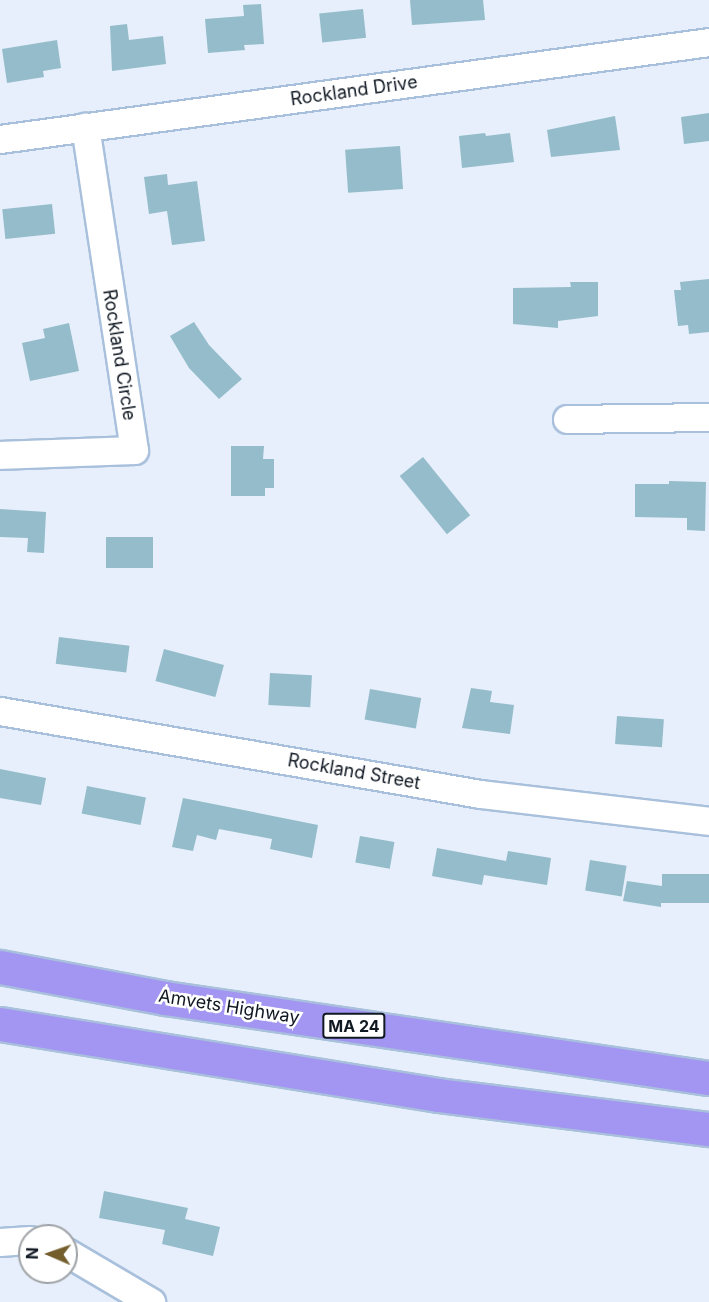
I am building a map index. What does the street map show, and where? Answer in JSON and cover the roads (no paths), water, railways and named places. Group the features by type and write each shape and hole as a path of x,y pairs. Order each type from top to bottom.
{"highway":[{"name":"Amvets Highway","path":"0,967 165,998 709,1078"},
{"path":"0,1024 438,1095 709,1129"}],"street":[{"name":"Rockland Drive","path":"0,139 709,42"},
{"name":"Rockland Circle","path":"0,455 134,450 85,127"},
{"path":"567,419 709,417"},
{"name":"Rockland Street","path":"0,711 480,794 709,820"},
{"path":"0,1242 18,1241"},
{"path":"78,1259 151,1302"}]}
